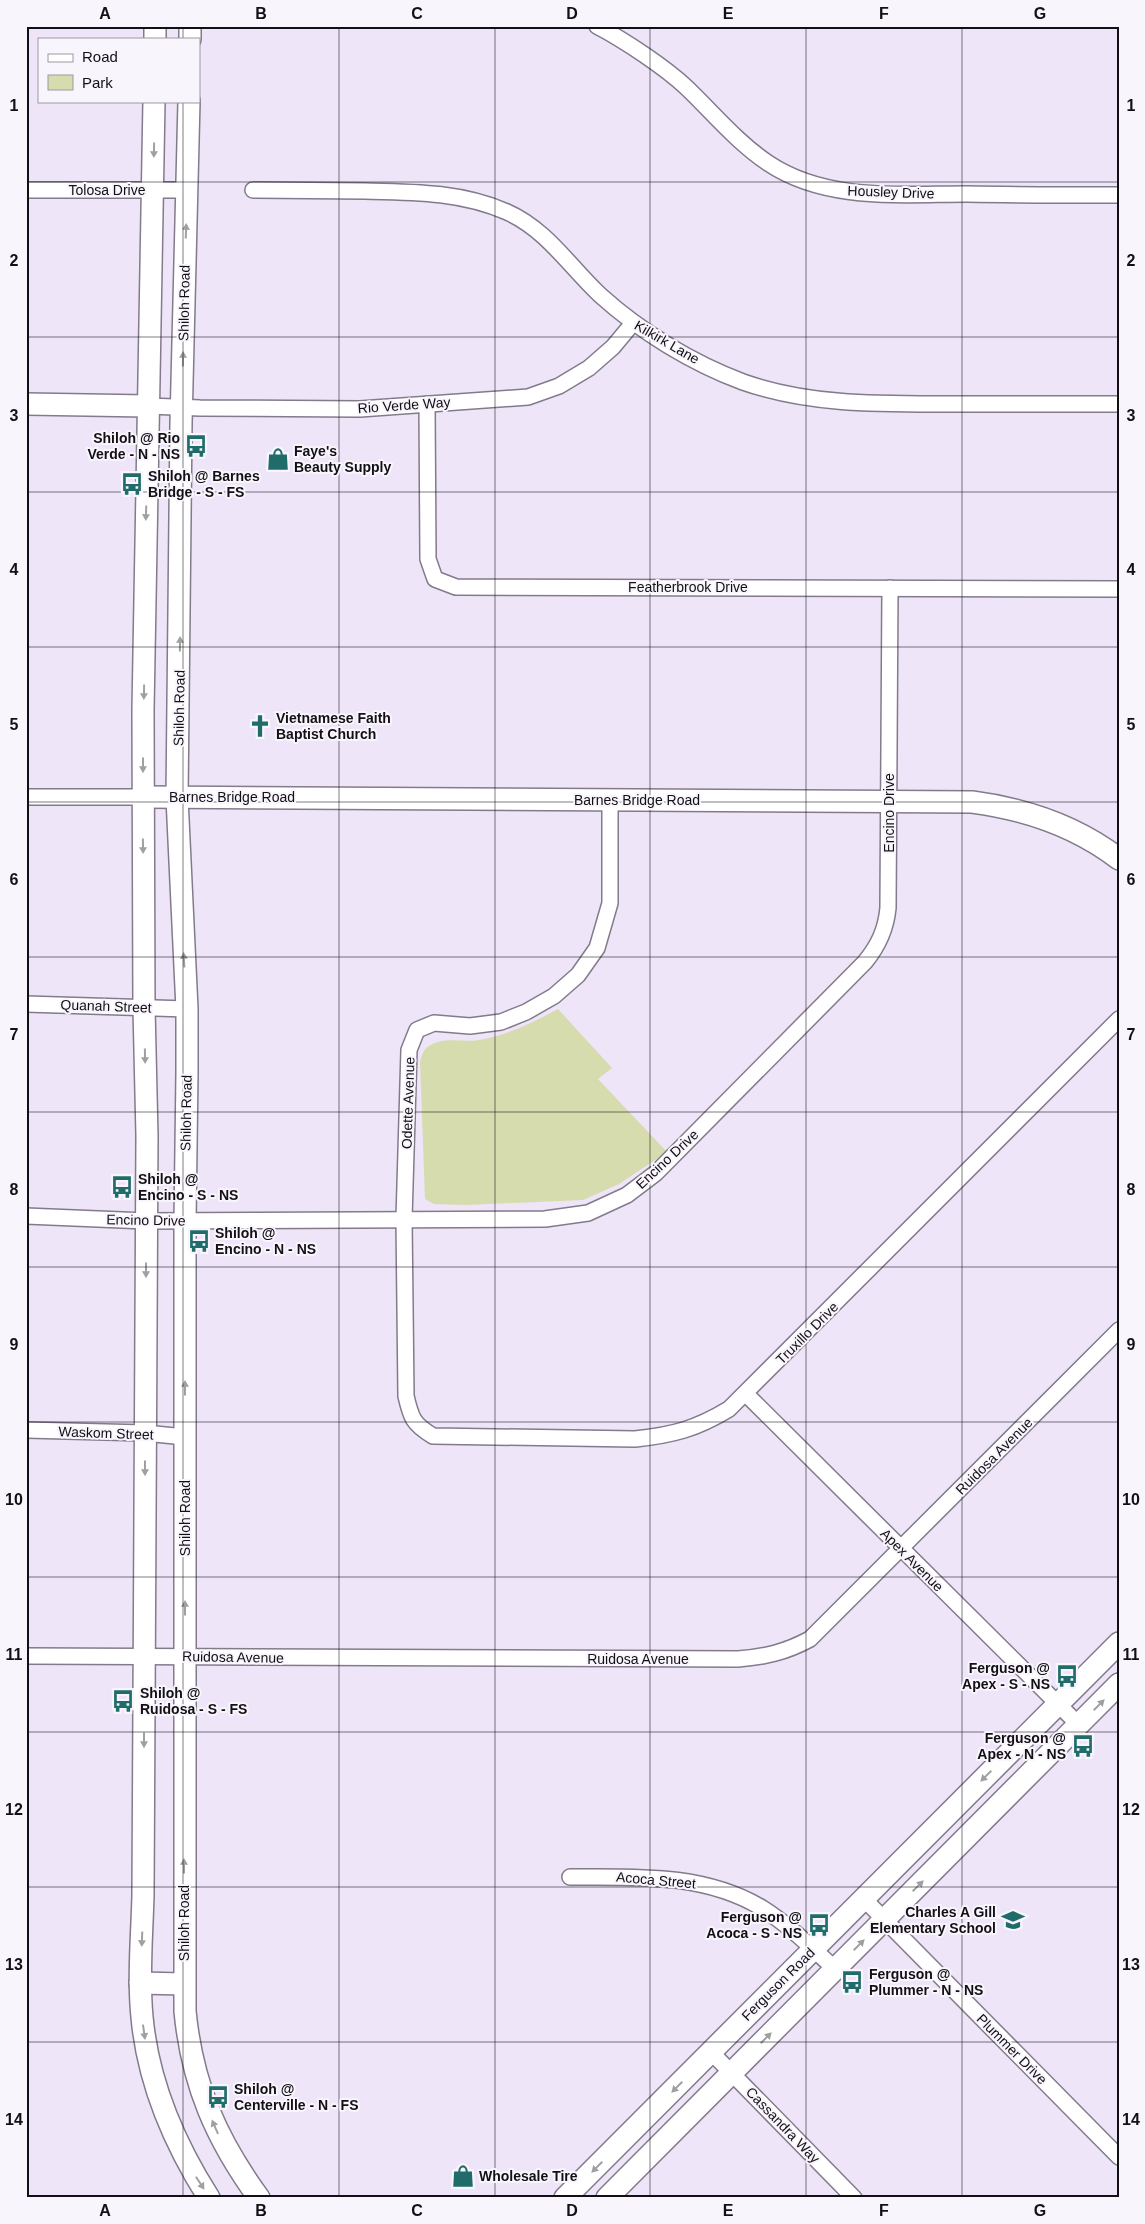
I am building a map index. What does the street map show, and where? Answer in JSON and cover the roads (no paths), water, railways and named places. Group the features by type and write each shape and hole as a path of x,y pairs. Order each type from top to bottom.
{"main road":[{"path":"154,102 143,797 147,1136 143,1895 140,1983 147,2053 155,2087 177,2141 192,2171 209,2198"},
{"name":"Shiloh Road","path":"189,102 182,407 177,798 186,1009 184,1984 189,2047 206,2106 222,2142 240,2172 260,2198"},
{"path":"26,404 148,406"},
{"name":"Barnes Bridge Road","path":"143,797 972,802 1007,807 1040,817 1075,832 1119,859"},
{"name":"Ferguson Road","path":"565,2198 1119,1642"},
{"name":"Ferguson Road","path":"607,2198 1119,1684"},
{"path":"140,1983 184,1984"}],"street":[{"name":"Housley Drive","path":"597,26 632,47 685,86 767,163 786,174 808,183 864,193 1119,195"},
{"name":"Tolosa Drive","path":"26,190 187,190"},
{"name":"Kilkirk Lane","path":"253,190 423,192 467,198 508,212 535,229 599,294 633,323 703,364 743,381 776,392 824,400 868,404 1119,404"},
{"name":"Rio Verde Way","path":"148,406 360,409 528,396 559,386 589,368 613,347 633,323"},
{"name":"Featherbrook Drive","path":"427,404 428,558 435,579 456,586 1119,589"},
{"name":"Encino Drive","path":"26,1216 146,1222 545,1219 588,1213 627,1195 656,1173 876,949 886,926 888,908 890,588"},
{"path":"26,797 143,797"},
{"name":"Odette Avenue","path":"410,1416 406,1396 404,1219 410,1050 417,1030 434,1023 470,1026 501,1022 526,1012 554,996 578,975 597,948 610,903 610,800"},
{"name":"Quanah Street","path":"26,1004 186,1009"},
{"name":"Truxillo Drive","path":"410,1416 420,1428 433,1436 635,1439 667,1436 703,1424 729,1409 746,1394 1119,1019"},
{"name":"Ruidosa Avenue","path":"26,1656 764,1658 787,1651 810,1639 1119,1330"},
{"name":"Apex Avenue","path":"746,1394 1079,1725"},
{"name":"Waskom Street","path":"26,1430 185,1436"},
{"name":"Acoca Street","path":"570,1877 653,1877 707,1885 735,1895 762,1908 813,1948 835,1969"},
{"name":"Plummer Drive","path":"864,1899 1119,2157"},
{"name":"Cassandra Way","path":"711,2052 854,2198"}],"place":[{"name":"Shiloh @ Rio Verde - N - NS","path":"196,446"},
{"name":"Faye's Beauty Supply","path":"278,459"},
{"name":"Shiloh @ Barnes Bridge - S - FS","path":"132,484"},
{"name":"Vietnamese Faith Baptist Church","path":"260,726"},
{"name":"Shiloh @ Encino - S - NS","path":"122,1187"},
{"name":"Shiloh @ Encino - N - NS","path":"199,1241"},
{"name":"Ferguson @ Apex - S - NS","path":"1067,1676"},
{"name":"Shiloh @ Ruidosa - S - FS","path":"123,1701"},
{"name":"Ferguson @ Apex - N - NS","path":"1083,1746"},
{"name":"Charles A Gill Elementary School","path":"1013,1920"},
{"name":"Ferguson @ Acoca - S - NS","path":"819,1925"},
{"name":"Ferguson @ Plummer - N - NS","path":"852,1982"},
{"name":"Shiloh @ Centerville - N - FS","path":"218,2097"},
{"name":"Wholesale Tire","path":"463,2176"}]}
